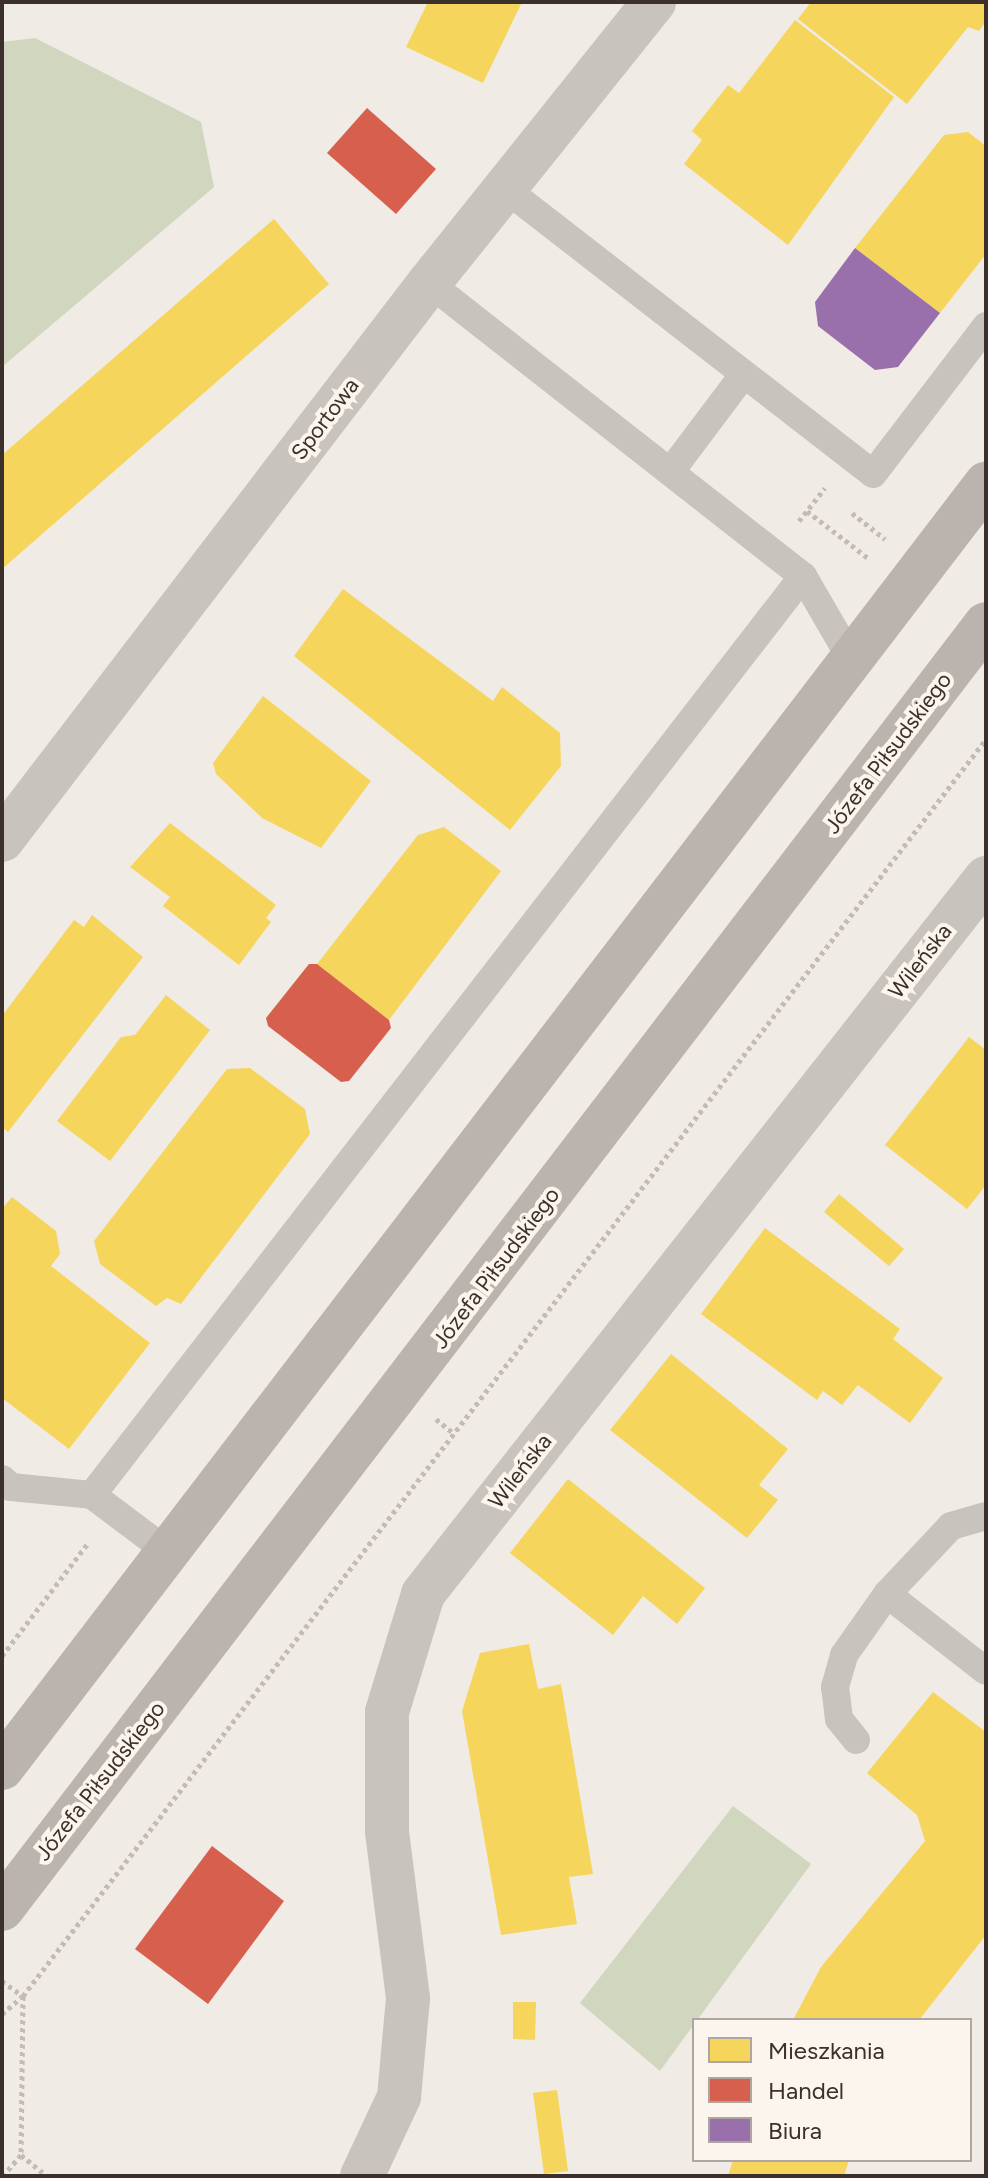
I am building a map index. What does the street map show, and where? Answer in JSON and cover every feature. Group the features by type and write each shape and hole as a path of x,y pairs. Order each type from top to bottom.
{"street":[{"name":"Sportowa","path":"2,840 429,283 507,190 654,2"},
{"path":"2,1768 850,657 986,484"},
{"name":"Józefa Piłsudskiego","path":"2,1909 986,624"},
{"name":"Wileńska","path":"362,2176 399,2097 408,1998 387,1831 387,1712 423,1594 986,878"}],"lane":[{"path":"507,190 873,474 986,326"},
{"path":"429,283 803,576 850,657"},
{"path":"671,471 743,375"},
{"path":"92,1495 803,576"},
{"path":"2,1479 11,1487 92,1495 168,1552"},
{"path":"856,1740 839,1719 835,1687 844,1655 887,1594 951,1526 986,1516"},
{"path":"887,1594 986,1671"}],"path":[{"path":"2,2014 23,1996 986,739"},
{"path":"2,1981 23,1996"},
{"path":"3,2176 21,2155 23,1996"},
{"path":"21,2155 47,2176"}],"green space":[{"path":"35,38 201,122 214,187 2,367 2,42"},
{"path":"733,1806 811,1864 699,2018 692,2018 692,2027 660,2071 580,2003"}],"building: Mieszkania":[{"path":"428,2 522,2 483,83 406,47"},
{"path":"811,2 986,2 986,21 979,31 968,27 907,104 798,19"},
{"path":"795,20 894,97 788,245 684,164 702,140 692,131 728,85 739,93"},
{"path":"968,132 986,146 986,254 940,313 855,248 944,135"},
{"path":"274,219 329,284 2,569 2,455"},
{"path":"343,589 493,701 502,687 560,733 561,766 510,830 294,656"},
{"path":"263,696 371,781 321,848 262,818 216,774 213,763"},
{"path":"170,823 276,905 266,918 271,922 239,965 163,906 170,897 130,867"},
{"path":"444,827 501,871 389,1020 317,964 418,835"},
{"path":"92,915 143,957 8,1132 2,1127 2,1016 74,920 84,927"},
{"path":"166,995 210,1030 110,1161 57,1121 121,1037 135,1035"},
{"path":"969,1037 986,1050 986,1185 967,1209 885,1145"},
{"path":"250,1068 305,1109 310,1134 181,1304 167,1298 156,1306 100,1264 94,1241 227,1069"},
{"path":"839,1194 904,1249 889,1266 824,1212"},
{"path":"12,1197 56,1231 60,1254 51,1266 150,1343 69,1449 2,1398 2,1209"},
{"path":"765,1228 900,1329 893,1339 943,1378 910,1423 858,1385 842,1405 823,1391 817,1400 701,1314"},
{"path":"671,1354 788,1449 759,1485 778,1500 747,1538 610,1430"},
{"path":"568,1479 705,1588 677,1624 643,1596 613,1635 510,1553"},
{"path":"529,1644 538,1689 561,1684 593,1874 569,1877 577,1924 501,1935 462,1711 480,1653"},
{"path":"933,1692 986,1732 986,1935 921,2018 794,2018 821,1967 925,1841 917,1815 867,1773"},
{"path":"513,2002 536,2002 535,2040 513,2039"},
{"path":"557,2090 568,2171 544,2174 533,2093"},
{"path":"732,2162 848,2162 844,2176 728,2176"}],"building: Handel":[{"path":"367,108 436,169 396,214 327,153"},
{"path":"309,964 317,964 389,1020 391,1028 349,1081 341,1082 268,1026 266,1018"},
{"path":"212,1846 284,1901 208,2004 135,1949"}],"building: Biura":[{"path":"855,248 940,313 898,367 875,370 818,326 815,302"}]}
